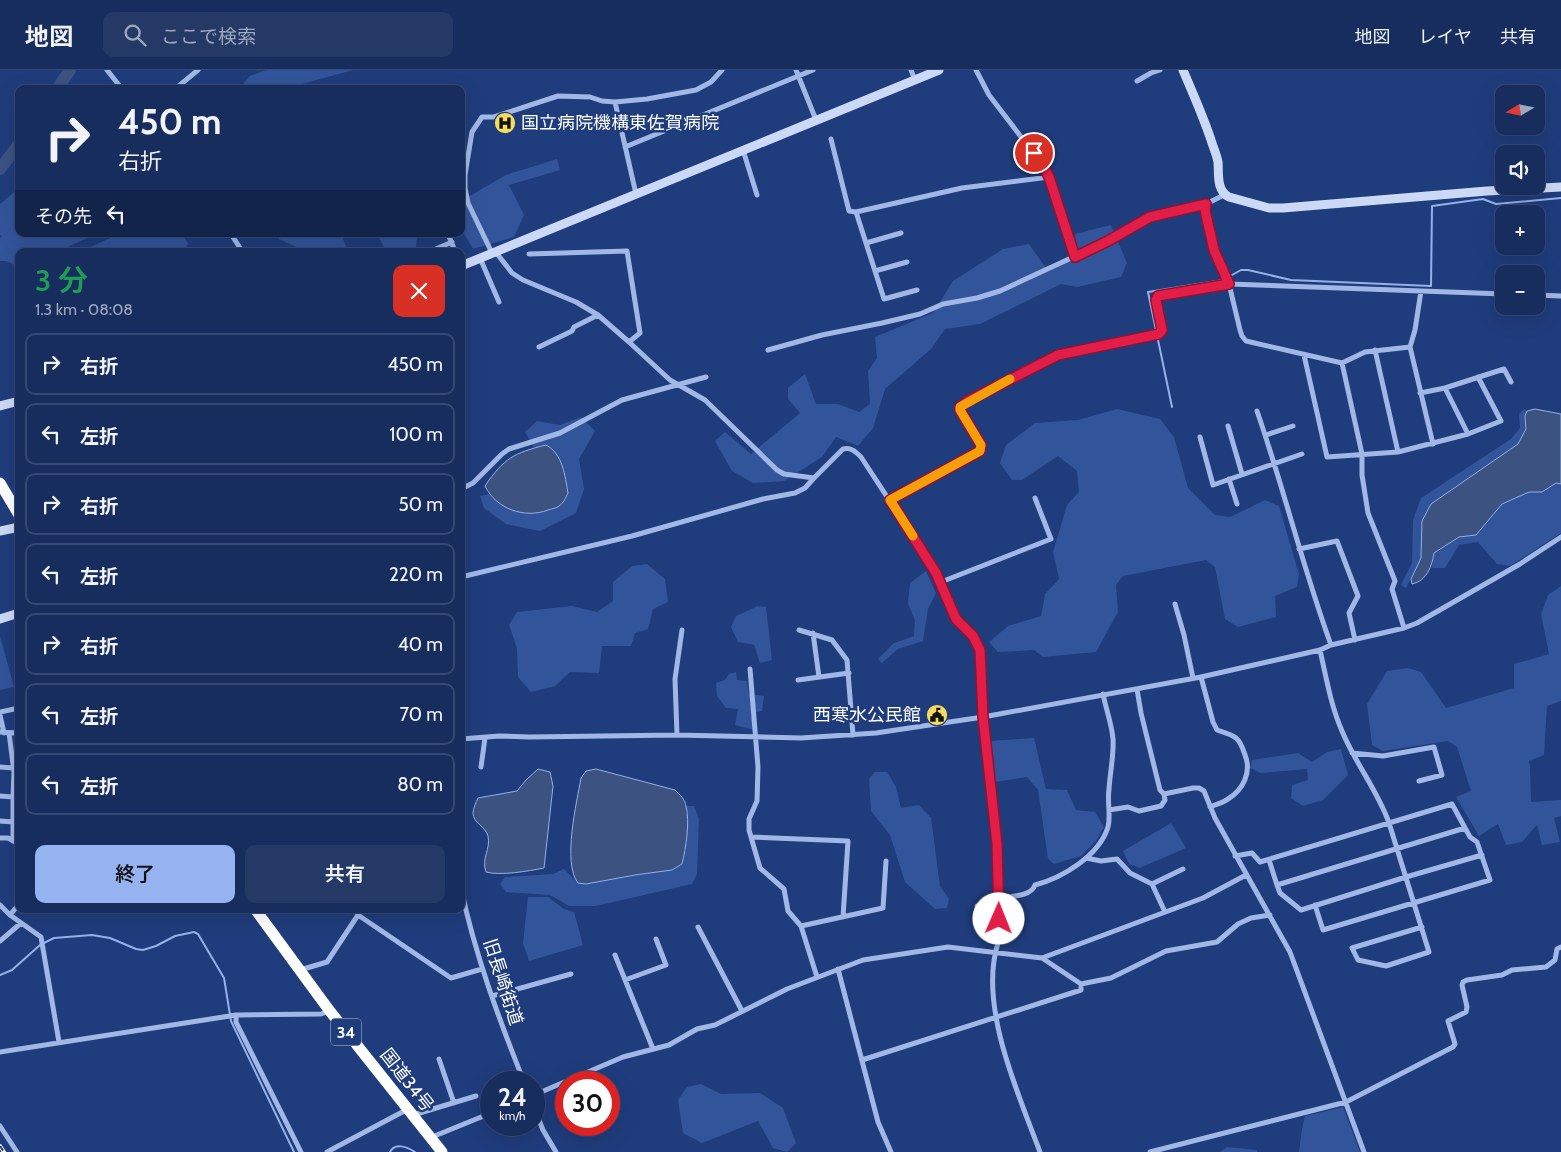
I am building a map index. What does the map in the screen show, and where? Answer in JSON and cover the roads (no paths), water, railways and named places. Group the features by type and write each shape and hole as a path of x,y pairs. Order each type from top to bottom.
{"highway":[{"path":"0,483 15,508"},
{"name":"国道34号","path":"258,913 329,1010 442,1152"}],"main road":[{"path":"465,264 939,70"},
{"path":"1183,70 1207,126 1218,163 1217,171 1224,195 1269,208 1283,208 1487,191 1561,187"},
{"path":"0,406 15,402"},
{"path":"0,531 15,528"},
{"path":"0,619 15,614"}],"street":[{"path":"107,70 119,85"},
{"path":"180,85 198,70"},
{"path":"722,70 711,82 696,90 647,99 615,102 602,102 590,97 558,96 494,116 482,117 472,132 465,175 468,203 492,253 498,255 512,273 523,280 576,302 598,315 670,380 705,400 777,470 784,474 814,478"},
{"path":"796,70 816,120"},
{"path":"625,147 813,70"},
{"path":"911,70 915,80"},
{"path":"976,70 989,95 1044,167 1075,257"},
{"path":"1137,81 1160,70"},
{"path":"615,102 636,194"},
{"path":"831,139 848,211 856,212 962,188 1049,177"},
{"path":"743,150 757,195"},
{"path":"768,350 822,335 920,314 944,304 977,298 1000,291 1108,241 1150,217 1206,204 1224,195"},
{"path":"1206,204 1205,210 1214,250 1229,284 1240,330 1246,341 1342,363 1365,352 1410,346"},
{"path":"856,212 884,299 917,290"},
{"path":"866,243 901,233"},
{"path":"232,237 240,248"},
{"path":"450,237 455,248"},
{"path":"438,248 452,242"},
{"path":"529,254 627,251 640,333 629,342"},
{"path":"480,258 499,302"},
{"path":"875,271 907,262"},
{"path":"890,500 980,451 981,445 960,407 968,401 1058,355 1157,334 1162,330 1156,300 1158,296 1229,284 1495,294"},
{"path":"1421,291 1415,330 1410,346 1432,444"},
{"path":"1545,295 1561,296"},
{"path":"538,347 572,331 574,327 598,315"},
{"path":"1375,350 1398,452"},
{"path":"1304,355 1327,457 1398,452 1468,434 1501,421 1478,377"},
{"path":"1342,363 1362,454 1362,475 1368,513 1395,581 1392,589 1404,628"},
{"path":"1420,393 1445,388 1504,369 1511,382"},
{"path":"465,487 473,484 509,449 560,432 622,400 706,377"},
{"path":"1445,388 1468,434"},
{"path":"1257,412 1275,462 1299,549 1331,645"},
{"path":"1228,426 1242,474"},
{"path":"1266,435 1294,426"},
{"path":"1200,437 1213,485 1302,454"},
{"path":"465,576 632,536 763,499 795,493 805,488 843,449 847,448 861,456 941,582 956,619 973,636 980,650 983,717 994,805 999,898 998,943 991,981 996,1017 1004,1052 1040,1152"},
{"path":"1229,479 1237,504"},
{"path":"941,582 1051,540 1035,498"},
{"path":"465,739 499,736 678,735 800,738 853,736 983,717 1137,689 1320,650 1331,645 1404,628 1417,623 1520,564 1561,537"},
{"path":"1299,549 1336,541 1358,596 1349,613 1355,640"},
{"path":"1175,604 1193,678"},
{"path":"678,735 675,679 682,630"},
{"path":"799,630 832,640 848,660 853,736"},
{"path":"813,633 819,677"},
{"path":"1320,650 1341,730 1352,753 1384,807 1422,927 1429,952 1386,966 1358,960 1352,948 1422,927"},
{"path":"750,669 758,766 757,801 749,820 751,838 760,868 784,889 788,911 801,926 818,977"},
{"path":"798,680 849,673"},
{"path":"1201,676 1213,722 1217,730 1235,737 1240,743 1248,766 1247,774 1237,790 1227,800 1210,807"},
{"path":"1109,810 1128,807 1139,811 1161,806 1165,800 1164,794 1160,790 1140,713 1137,689"},
{"path":"999,898 1030,893 1035,885 1050,881 1062,874 1086,858 1099,844 1108,828 1108,798 1113,739 1103,694"},
{"path":"13,841 15,771 0,713 15,709"},
{"path":"481,767 485,738"},
{"path":"1352,753 1383,756 1434,747 1442,775 1419,781"},
{"path":"0,767 15,771"},
{"path":"1164,794 1199,788 1204,791 1235,856 1290,952 1364,1152"},
{"path":"0,796 13,797"},
{"path":"1235,856 1252,853 1260,862 1269,860 1452,804 1470,837 1477,842 1490,880 1323,930 1314,905"},
{"path":"0,821 13,822"},
{"path":"1277,885 1465,828"},
{"path":"0,838 8,838 13,841"},
{"path":"751,838 848,841 843,917"},
{"path":"1269,860 1280,893 1300,910 1482,855"},
{"path":"1086,858 1101,861 1116,859 1130,873 1152,884 1165,912"},
{"path":"801,926 883,908 886,861"},
{"path":"1152,884 1183,869"},
{"path":"545,1090 623,1057 669,1045 697,1030 715,1025 786,989 863,960 948,947 1042,958 1203,898 1246,875"},
{"path":"0,905 10,915 42,937 59,1042"},
{"path":"977,906 999,907"},
{"name":"旧長崎街道","path":"465,907 482,969 520,1071"},
{"path":"10,915 15,909"},
{"path":"299,970 327,962 358,915 451,978 482,969"},
{"path":"1042,958 1082,984 1111,978 1166,951 1217,942 1238,924 1251,918 1270,915"},
{"path":"0,940 21,923"},
{"path":"698,927 742,1011"},
{"path":"625,980 666,965 656,939"},
{"path":"1150,1152 1346,1102 1453,1047 1455,1044 1448,1021 1466,1012 1463,982 1502,975 1512,970 1546,967 1556,960 1557,949 1561,947"},
{"path":"615,955 653,1049"},
{"path":"838,969 878,1122 891,1152"},
{"path":"492,996 571,974"},
{"path":"862,1060 1081,990 1082,984"},
{"path":"0,1052 225,1016 321,1014 329,1010"},
{"path":"236,1015 236,1022 301,1152"},
{"path":"439,1059 454,1103"},
{"path":"327,1152 410,1112 454,1103 476,1096"},
{"path":"430,1138 480,1118"},
{"path":"0,1126 18,1152"},
{"path":"545,1133 556,1152"}],"waterway":[{"path":"60,85 70,70"},
{"path":"0,169 15,149"},
{"path":"1172,407 1148,292 1223,280 1241,270 1291,280 1431,286 1432,206 1483,199 1496,204 1561,198"},
{"path":"0,975 12,970 40,945 54,938 92,935 110,938 143,950 156,946 175,936 194,932 198,934 224,978 231,1021 294,1152"},
{"path":"390,1152 398,1146 415,1152"}],"railway":[{"path":"0,1146 4,1152"}],"place":[{"name":"国立病院機構東佐賀病院","path":"505,123"},
{"name":"西寒水公民館","path":"937,715"}]}
